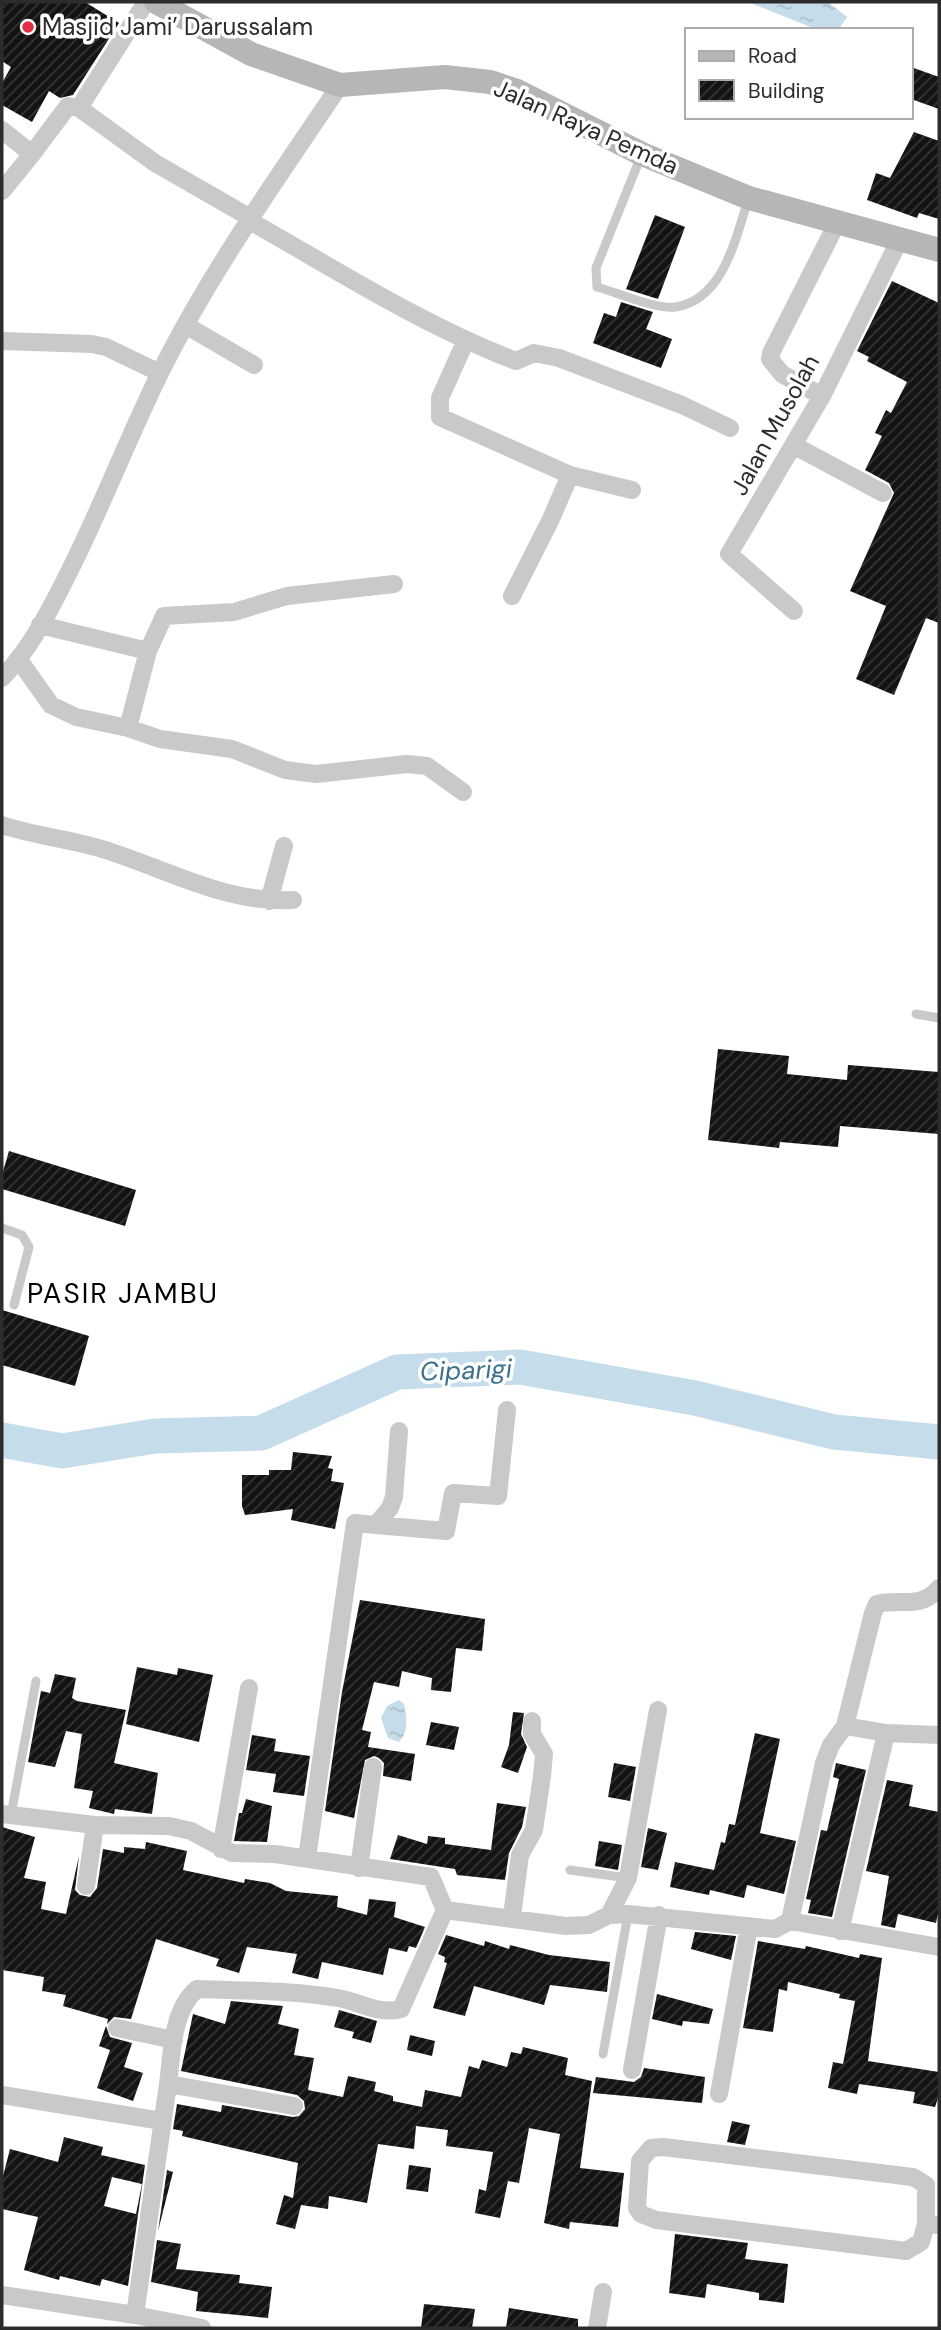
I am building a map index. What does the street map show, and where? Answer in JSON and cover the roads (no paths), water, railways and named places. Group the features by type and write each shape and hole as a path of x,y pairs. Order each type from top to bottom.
{"main road":[{"name":"Jalan Raya Pemda","path":"156,2 251,54 340,85 445,77 490,82 517,91 642,154 749,198 939,250"}],"street":[{"path":"79,107 146,2"},
{"path":"2,678 19,660 40,625 103,505 160,373 248,218 340,85"},
{"path":"2,191 68,106 79,107 155,163 466,340 516,361 534,353 559,358 682,405 730,428"},
{"path":"2,130 32,154"},
{"path":"822,396 782,374 770,359 836,223"},
{"name":"Jalan Musolah","path":"794,611 729,554 822,396 899,241"},
{"path":"187,326 254,365"},
{"path":"466,340 440,398 440,416 570,475 632,490"},
{"path":"2,341 92,344 106,347 160,373"},
{"path":"793,445 883,493"},
{"path":"512,596 570,475"},
{"path":"128,728 158,622 167,615 181,617 234,612 287,596 394,584"},
{"path":"40,625 148,651"},
{"path":"19,660 51,705 62,712 128,728 160,739 232,749 275,767 316,774 407,765 427,766 463,792"},
{"path":"2,825 100,848 217,891 269,901 293,900"},
{"path":"269,901 284,846"},
{"path":"307,1858 355,1523 446,1531 453,1493 498,1496 508,1410"},
{"path":"376,1525 390,1508 394,1497 398,1431"},
{"path":"790,1921 824,1763 831,1745 845,1726 877,1604 916,1604 932,1597 939,1588"},
{"path":"221,1849 249,1688"},
{"path":"609,1915 628,1878 658,1710"},
{"path":"512,1916 520,1855 534,1830 542,1776 544,1754 532,1734 532,1721"},
{"path":"845,1726 886,1733 939,1735"},
{"path":"840,1931 886,1733"},
{"path":"359,1868 373,1767"},
{"path":"6,1814 96,1825 169,1826 191,1831 221,1849 307,1858 431,1877 445,1910 401,2009 388,2012 338,1998 298,1994 197,1989 187,1998 174,2037 135,2315"},
{"path":"86,1886 96,1825"},
{"path":"445,1910 512,1916 566,1926 589,1925 609,1915 628,1914 775,1928 790,1921 939,1947"},
{"path":"632,2070 659,1915"},
{"path":"719,2094 749,1926"},
{"path":"117,2028 174,2037"},
{"path":"168,2084 294,2106"},
{"path":"2,2095 162,2121"},
{"path":"663,2147 913,2177 926,2185 933,2225 921,2242 906,2251 656,2220 640,2214 637,2208 640,2161 651,2148 663,2147"},
{"path":"597,2328 603,2292"},
{"path":"2,2295 202,2328"}],"lane":[{"path":"642,154 596,268 597,286 656,304 675,307 687,302 704,292 720,276 729,259 749,198"},
{"path":"916,1014 939,1018"},
{"path":"2,1228 22,1235 29,1247 14,1305"},
{"path":"6,1814 36,1681"},
{"path":"570,1870 628,1878"},
{"path":"603,2054 628,1914"}],"water":[{"path":"748,2 828,2 847,17 839,28 813,28"},
{"path":"399,1700 404,1704 406,1724 399,1742 388,1738 381,1718 387,1706"}],"waterway":[{"name":"Ciparigi","path":"2,1440 62,1451 155,1436 261,1433 397,1372 520,1367 695,1398 834,1432 939,1442"}],"place":[{"name":"Masjid Jami’ Darussalam","path":"28,27"}],"district":[{"name":"PASIR JAMBU","path":"123,1293"}]}
